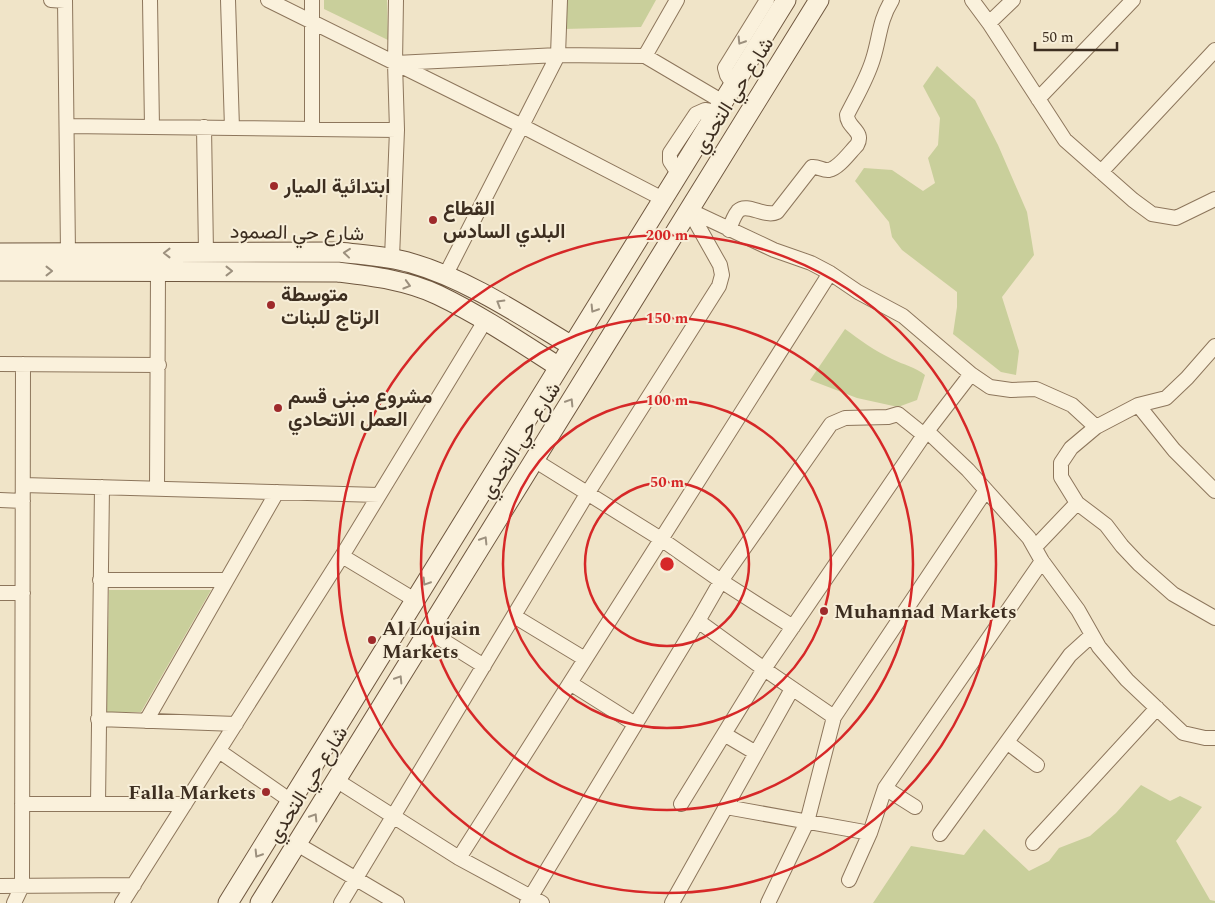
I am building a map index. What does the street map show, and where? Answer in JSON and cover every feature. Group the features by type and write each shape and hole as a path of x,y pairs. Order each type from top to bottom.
{"main road":[{"name":"شارع حي التحدي","path":"228,903 720,107 781,1"},
{"name":"شارع حي التحدي","path":"260,903 630,306 812,5"},
{"path":"634,246 632,258 639,267 647,268 657,262"},
{"name":"شارع حي الصمود","path":"148,265 206,253 339,252 392,258 410,262 445,276 489,297 572,346"},
{"path":"0,253 68,253 112,262 148,265 338,272 363,275 413,286 436,294 485,321 559,367"},
{"path":"0,271 112,262"},
{"path":"606,290 616,284 627,287 631,294 630,306"},
{"path":"516,340 524,338 530,332 528,320"}],"street":[{"path":"51,0 65,0 68,253"},
{"path":"150,0 152,127"},
{"path":"228,0 232,128"},
{"path":"268,0 522,126 663,199"},
{"path":"312,0 312,129"},
{"path":"392,258 397,130 396,0"},
{"path":"445,276 558,55 560,0"},
{"path":"645,56 677,0"},
{"path":"729,230 738,211 743,208 771,215 777,212 811,168 816,166 826,170 832,169 857,145 860,139 859,134 848,123 847,115 870,68 877,46 880,25 892,0"},
{"path":"972,0 1065,140 1152,214 1176,218 1215,199"},
{"path":"989,23 1013,0"},
{"path":"1038,99 1134,0"},
{"path":"1101,172 1215,50"},
{"path":"395,63 558,55 645,56 720,107"},
{"path":"66,126 397,130"},
{"path":"204,127 206,253"},
{"path":"689,210 729,230 830,273 858,292 903,316 971,374 990,387 1011,390 1036,389 1072,405 1096,428"},
{"path":"340,903 587,494 721,280 720,265 689,210"},
{"path":"148,265 159,365 157,489"},
{"path":"459,858 830,273"},
{"path":"122,903 342,556 485,321"},
{"path":"1215,346 1187,378 1166,398 1138,405 1096,428 1071,448 1061,463 1061,477 1077,503 1106,526 1139,564 1173,594 1215,618"},
{"path":"0,364 159,365"},
{"path":"14,903 22,886 23,364"},
{"path":"681,804 764,669 925,433 971,374"},
{"path":"1138,405 1174,450 1215,491"},
{"path":"336,780 459,858 533,901 635,724 722,581 830,424 845,418 888,417 898,414 925,433 968,470 1029,538 1042,561 1078,610 1099,647 1127,680 1183,733 1205,738 1215,738"},
{"path":"534,460 661,539 793,627"},
{"path":"23,485 379,495"},
{"path":"98,804 102,487"},
{"path":"768,903 807,822 834,716 986,490"},
{"path":"146,721 276,492"},
{"path":"0,500 23,501"},
{"path":"1035,547 1077,503"},
{"path":"342,556 415,600"},
{"path":"849,880 870,833 886,788 1042,561"},
{"path":"100,580 225,580"},
{"path":"0,593 23,593"},
{"path":"514,616 585,659"},
{"path":"698,621 792,689 834,716"},
{"path":"428,632 484,666"},
{"path":"940,834 1070,655 1092,635"},
{"path":"570,683 635,724"},
{"path":"672,903 792,689"},
{"path":"1033,843 1156,708"},
{"path":"98,719 236,724"},
{"path":"724,734 756,753"},
{"path":"1008,742 1037,765"},
{"path":"219,751 291,801"},
{"path":"886,788 915,807"},
{"path":"22,804 185,804"},
{"path":"726,807 870,833"},
{"path":"297,844 397,903"},
{"path":"0,886 134,885"}],"green space":[{"path":"324,0 387,0 388,40 324,9"},
{"path":"565,0 656,0 641,27 564,29"},
{"path":"937,66 975,100 998,145 1027,212 1034,255 1002,297 1019,351 1016,375 1001,372 953,334 957,292 902,250 892,237 889,222 855,181 864,168 892,170 923,191 935,183 928,158 938,145 940,118 923,86"},
{"path":"845,329 880,352 925,375 917,400 898,407 857,398 810,380"},
{"path":"109,590 211,590 141,712 106,712"},
{"path":"1141,785 1170,801 1180,796 1202,807 1176,841 1210,900 1215,901 1215,903 873,903 911,846 964,855 984,829 1029,871 1049,861 1059,848 1090,836 1116,813"}],"place":[{"name":"ابتدائية الميار","path":"274,186"},
{"name":"القطاع البلدي السادس","path":"433,220"},
{"name":"متوسطة الرتاج للبنات","path":"271,305"},
{"name":"مشروع مبنى قسم العمل الاتحادي","path":"278,408"},
{"name":"Muhannad Markets","path":"824,611"},
{"name":"Al Loujain Markets","path":"372,640"},
{"name":"Falla Markets","path":"266,792"}]}
